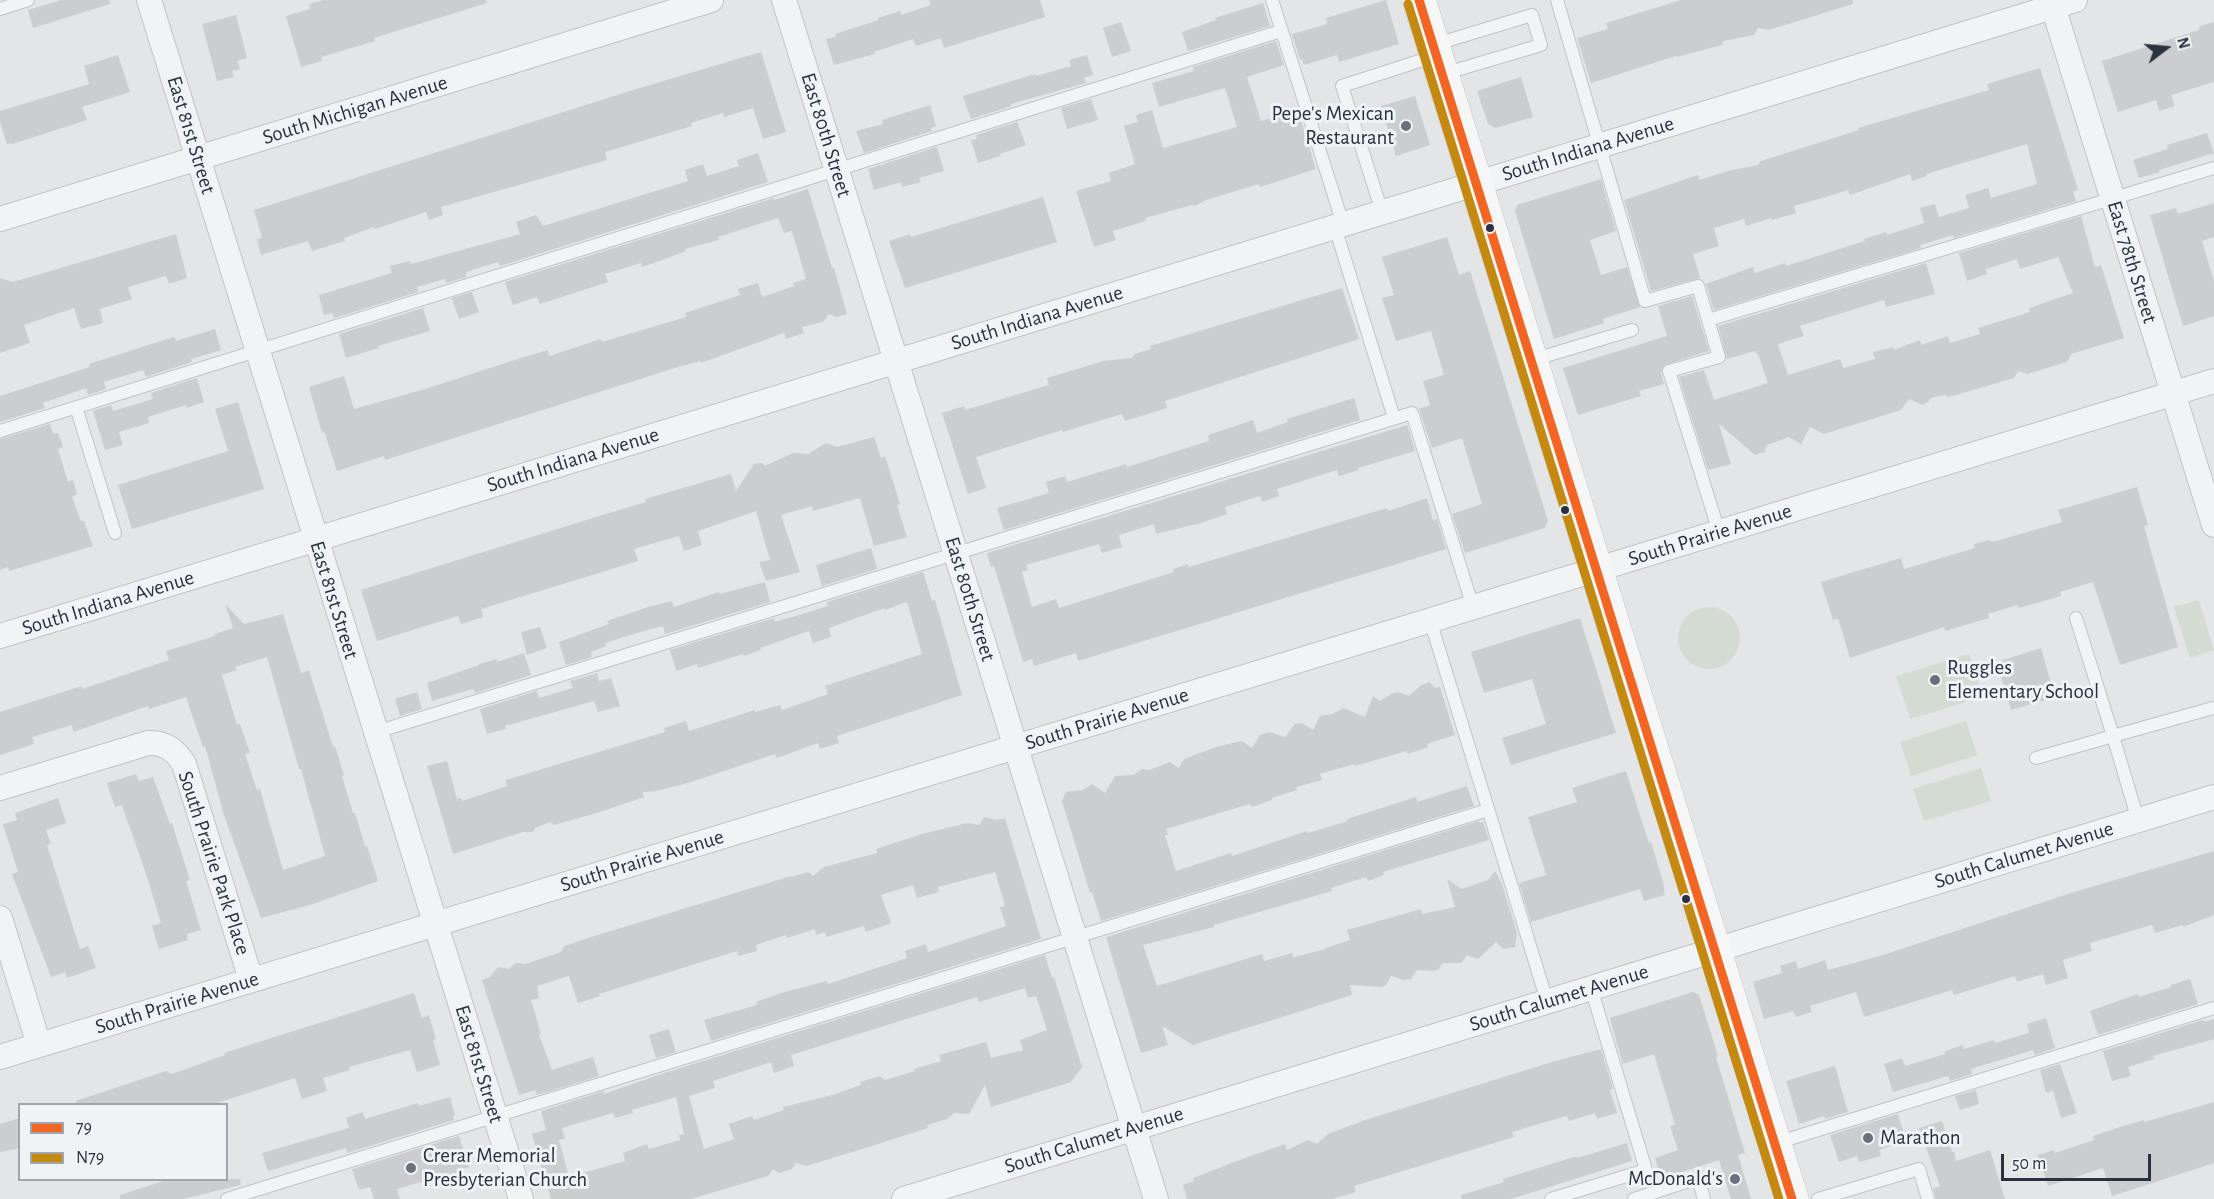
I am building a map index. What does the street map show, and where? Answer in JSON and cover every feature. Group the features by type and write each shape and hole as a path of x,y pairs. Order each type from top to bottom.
{"main road":[{"path":"1419,0 1792,1199"}],"street":[{"name":"East 81st Street","path":"149,0 521,1199"},
{"name":"South Michigan Avenue","path":"0,219 711,0"},
{"name":"East 80th Street","path":"783,0 1156,1199"},
{"name":"South Indiana Avenue","path":"0,636 1382,213 2060,2"},
{"name":"East 78th Street","path":"2060,2 2112,198 2214,525"},
{"name":"South Prairie Avenue","path":"0,1056 2214,381"},
{"name":"South Prairie Park Place","path":"0,788 148,743 162,743 174,751 184,764 251,980"},
{"name":"South Calumet Avenue","path":"904,1199 2214,797"},
{"path":"0,918 39,1045"}],"lane":[{"path":"0,9 28,0"},
{"path":"1557,0 1645,301 1698,286 1719,357 1669,371 1719,532"},
{"path":"1274,1 1394,418"},
{"path":"1382,213 1342,86 1437,58 1532,15 1541,45 1437,58"},
{"path":"0,430 1281,31"},
{"path":"1708,320 2214,168"},
{"path":"1531,361 1632,330"},
{"path":"76,407 115,533"},
{"path":"376,732 1412,414 1473,607"},
{"path":"2076,618 2138,820"},
{"path":"1430,620 1547,1001"},
{"path":"2036,758 2212,708"},
{"path":"227,1199 1488,810"},
{"path":"1551,1199 1646,1170 1591,988"},
{"path":"1774,1143 2214,1008"},
{"path":"1818,1199 1834,1197 1919,1169 1928,1199"},
{"path":"1634,1199 1698,1178 1704,1199"}],"shaded area":[{"path":"2199,600 2214,650 2190,658 2174,607"},
{"path":"1709,607 1726,612 1731,616 1735,621 1740,638 1735,655 1731,660 1726,664 1709,669 1692,664 1687,660 1683,655 1678,638 1683,621 1687,616 1692,612"},
{"path":"1969,654 1983,697 1910,719 1896,676"},
{"path":"1966,721 1977,755 1911,776 1900,742"},
{"path":"1981,768 1991,801 1924,821 1913,789"}],"building":[{"path":"61,0 109,0 110,4 33,28 28,10"},
{"path":"324,0 486,0 487,3 374,38 375,41 321,57 322,61 301,67 286,16 310,9 309,4"},
{"path":"929,0 1040,0 1045,17 944,48 941,38 916,46 913,39 874,52 875,54 834,65 826,39 879,20 878,18 900,11 901,15 931,5"},
{"path":"1386,0 1399,44 1339,62 1337,55 1304,65 1302,59 1300,60 1292,34 1327,24 1326,18"},
{"path":"1681,0 1853,0 1853,4 1769,30 1758,28 1754,35 1723,41 1722,45 1676,56 1591,83 1577,38 1608,29 1606,23"},
{"path":"1263,3 1270,26 1188,51 1182,32 1216,20 1215,18"},
{"path":"236,15 247,58 237,61 240,69 232,71 234,77 217,81 202,24"},
{"path":"1121,22 1131,51 1112,57 1103,28"},
{"path":"2214,22 2214,82 2171,95 2175,106 2159,111 2156,100 2118,112 2102,61 2199,30 2200,26"},
{"path":"1276,41 1284,65 1247,77 1261,121 1298,111 1316,169 1260,187 1259,184 1206,200 1195,206 1145,218 1146,221 1113,231 1116,240 1094,247 1076,191 1111,181 1109,173 1135,164 1124,126 1138,122 1136,115 1152,110 1163,148 1237,127 1225,88 1159,107 1152,83 1194,71 1193,67"},
{"path":"761,52 786,132 763,139 753,108 724,117 723,113 691,123 692,126 605,152 607,160 441,207 443,215 429,220 426,212 375,229 374,227 344,238 345,241 312,251 308,241 261,255 257,239 262,238 254,210 633,90"},
{"path":"118,55 130,92 82,107 87,120 7,144 0,122 0,111 89,84 84,66"},
{"path":"1087,55 1093,75 1084,78 1086,83 1011,104 1012,106 971,119 963,96 1035,74 1036,76 1071,66 1069,60"},
{"path":"2040,68 2078,190 2073,191 2076,201 1954,238 1953,235 1920,245 1921,248 1714,310 1706,284 1753,267 1755,273 1785,263 1786,266 1886,232 1887,235 1924,223 1920,208 1935,204 1939,217 1969,208 1965,195 1988,188 1991,198 2037,184 2027,144 1926,174 1927,176 1912,181 1910,174 1850,195 1848,190 1794,206 1796,213 1772,220 1771,218 1746,226 1744,219 1714,228 1719,246 1693,254 1700,278 1651,291 1624,200 1698,175 1699,180 1758,165 1761,161 1859,130 1858,128 1989,90 1987,84"},
{"path":"1521,77 1533,117 1495,128 1488,124 1477,91"},
{"name":"Pepe's Mexican Restaurant","path":"1415,96 1430,145 1396,156 1381,106"},
{"path":"1091,99 1098,120 1067,129 1061,108"},
{"path":"930,105 936,126 931,128 932,131 864,153 856,131 883,124 882,120"},
{"path":"1017,122 1026,145 978,163 971,140 977,139 976,135"},
{"path":"2207,133 2214,153 2139,178 2133,160 2168,149 2167,145"},
{"path":"937,147 944,171 919,178 921,182 902,187 901,182 874,190 868,169"},
{"path":"758,153 768,182 500,266 498,262 466,272 466,277 446,283 445,279 417,287 418,292 334,318 332,313 324,315 319,295 392,273 390,266 410,261 411,264 520,234 516,222 536,215 543,226 688,181 685,170 703,164 707,176 739,166 737,160"},
{"path":"1601,179 1616,231 1590,240 1601,275 1627,267 1640,307 1603,319 1604,323 1554,339 1515,211 1517,205"},
{"path":"808,189 847,314 837,317 829,314 823,322 802,327 804,333 786,339 784,333 701,363 700,361 678,367 385,460 384,456 337,471 325,434 321,430 309,387 344,376 354,409 548,350 549,356 601,339 602,342 686,317 685,313 740,295 738,289 758,283 762,297 794,286 793,283 806,279 792,231 784,233 778,218 718,237 719,240 685,249 686,251 642,267 641,263 605,274 608,282 540,304 537,297 513,305 505,282"},
{"path":"1043,197 1057,242 905,288 889,241 910,234 911,237"},
{"path":"2214,203 2214,237 2202,241 2214,281 2214,316 2183,326 2150,215 2176,208 2178,214"},
{"path":"2081,216 2095,267 2101,265 2124,338 2071,354 2067,362 2027,374 2018,371 2014,378 1949,397 1945,395 1931,398 1922,405 1909,399 1901,410 1824,434 1810,427 1801,444 1789,437 1767,445 1764,452 1755,455 1719,424 1731,464 1708,470 1679,377 1704,370 1714,400 1768,383 1755,351 1727,359 1718,326 1926,263 1935,294 1886,307 1884,300 1800,326 1804,336 1778,344 1788,375 1840,359 1843,368 1875,359 1873,352 1893,347 1894,350 1920,340 1921,345 1948,336 1950,343 1980,334 1978,328 2030,312 2029,308 2073,293 2058,257 2020,269 2017,259 1986,269 1987,274 1967,281 1959,253"},
{"path":"176,234 187,278 169,284 166,276 128,287 132,299 100,309 103,323 81,329 74,308 24,325 30,343 0,353 0,278 13,282"},
{"path":"1447,237 1459,275 1470,271 1548,521 1545,528 1465,553 1452,514 1482,504 1462,438 1432,448 1419,409 1430,405 1423,381 1444,375 1431,331 1396,341 1382,298 1394,295 1382,257"},
{"path":"1342,288 1359,339 1165,401 1167,408 1125,421 1122,414 976,457 986,488 968,494 942,413 964,406 965,410 1049,385 1047,378 1104,361 1132,358 1135,354 1151,349 1150,346"},
{"path":"472,292 479,312 459,319 452,298"},
{"path":"1692,296 1709,351 1664,365 1661,373 1664,384 1639,391 1641,396 1578,415 1563,368 1667,336 1658,306"},
{"path":"423,308 430,331 346,358 339,334"},
{"path":"215,329 221,350 146,377 143,370 104,382 106,389 88,395 86,388 43,403 45,408 0,422 0,396 161,341 175,337 176,341"},
{"path":"197,378 204,402 148,417 149,423 119,432 123,445 105,450 93,411 111,405 113,411 153,399 151,393"},
{"path":"1354,398 1360,420 1004,530 997,508 1049,493 1046,482 1065,476 1067,482 1126,464 1127,467 1209,441 1208,435 1253,420 1257,433 1288,422 1287,419"},
{"path":"238,402 264,489 132,529 118,485 228,451 215,409"},
{"path":"50,424 53,434 58,433 63,447 58,449 68,482 73,480 77,494 72,497 93,546 9,571 8,567 0,570 0,439"},
{"path":"1407,425 1415,451 1339,476 1337,470 1277,489 1279,496 1262,502 1260,496 1225,507 1227,514 1201,523 1156,534 1154,524 1119,535 1122,547 1102,553 1099,544 1026,565 1028,570 1022,572 1032,607 1056,599 1059,608 1174,572 1173,569 1188,564 1189,567 1427,498 1433,520 1437,519 1446,549 1078,661 1076,653 1034,666 1032,659 1023,662 994,566 991,567 987,553"},
{"path":"874,437 881,458 885,456 900,504 897,505 907,537 874,546 860,498 813,511 812,506 781,515 800,572 766,581 759,562 770,560 756,511 698,531 702,545 684,551 679,536 634,549 638,561 481,609 483,617 461,624 458,616 377,641 361,590 646,502 645,499 731,474 736,491 754,464 762,463 765,466 793,453 808,454 826,443 837,447"},
{"path":"2137,487 2148,525 2144,526 2178,647 2120,665 2093,582 2060,592 2061,596 2019,608 2017,605 1988,614 1989,618 1945,631 1944,627 1850,658 1838,618 1833,620 1821,582 1901,558 1904,569 1975,548 1974,544 1989,540 1993,542 2062,522 2058,510"},
{"path":"871,548 877,569 822,586 816,565"},
{"path":"923,572 932,601 935,600 962,695 837,736 839,743 820,749 818,743 777,758 775,754 688,783 643,792 644,797 600,812 554,825 550,822 535,828 533,832 523,832 453,854 427,766 447,761 457,799 461,798 462,801 507,786 506,780 665,732 664,728 686,721 689,731 755,710 755,712 780,705 782,710 828,694 825,686 922,654 907,602 829,628 831,637 813,643 809,631 744,656 743,654 698,668 697,664 676,671 670,650 774,618 775,622 799,615 828,606 827,602"},
{"path":"765,582 770,602 665,634 663,626 637,633 605,643 606,646 591,652 592,657 566,665 559,642 609,624 607,621 672,601 674,607 719,592 720,594"},
{"path":"225,604 244,624 283,614 301,673 309,670 344,775 342,776 353,813 355,813 378,881 310,905 261,918 224,815 205,746 203,747 186,697 149,709 148,706 73,732 72,725 32,737 34,744 0,755 0,712 82,686 82,689 169,660 166,651 233,628","holes":["267,657 299,769 301,769 325,856 283,870 260,789 257,790 245,754 250,753 240,724 237,725 222,675 237,670 235,667"]},
{"path":"1580,618 1616,733 1511,765 1502,738 1546,724 1532,679 1484,693 1471,652"},
{"path":"540,627 547,648 527,655 521,632"},
{"path":"2041,648 2055,697 2011,710 1997,662"},
{"path":"524,653 531,675 475,693 473,689 432,701 427,683 479,664 497,659 497,662"},
{"path":"597,673 599,681 611,678 620,706 598,712 594,701 505,726 506,729 487,734 480,709 537,691 539,698 573,688 570,681"},
{"path":"1430,682 1435,688 1440,687 1455,735 1427,744 1428,747 1408,754 1407,751 1320,774 1322,780 1296,787 1297,790 1252,807 1250,804 1166,829 1168,835 1165,835 1176,871 1231,853 1232,856 1307,831 1308,833 1348,821 1347,819 1416,797 1417,802 1467,786 1474,806 1101,921 1092,892 1090,893 1062,801 1066,792 1083,790 1092,784 1105,793 1115,776 1133,775 1142,769 1149,770 1170,762 1179,768 1184,759 1219,746 1242,741 1252,748 1260,735 1269,732 1285,737 1295,724 1302,723 1313,730 1320,716 1332,714 1344,708 1365,717 1373,696 1380,701 1398,692 1409,696 1421,685"},
{"path":"417,692 422,709 400,716 395,699"},
{"path":"1626,771 1649,843 1651,842 1665,895 1644,901 1640,889 1531,922 1519,883 1546,875 1528,817 1577,802 1572,788"},
{"path":"136,774 139,781 153,777 170,824 172,823 190,880 186,881 201,930 187,934 188,940 159,949 152,926 161,923 147,877 122,805 115,807 107,783"},
{"path":"58,798 66,823 46,830 51,844 47,845 80,949 88,946 96,968 67,978 65,972 51,977 12,874 18,872 3,824 17,820 15,813"},
{"path":"984,817 998,820 1005,818 1041,939 711,1041 704,1020 757,1005 756,1002 781,993 827,981 828,984 907,958 905,951 926,944 928,952 1006,926 1000,907 1005,906 995,872 938,887 939,892 917,898 913,885 881,895 891,923 866,932 864,926 826,937 825,932 816,935 815,929 787,938 786,935 756,945 757,951 738,956 737,951 599,994 600,996 578,1003 569,976 537,986 539,998 531,1000 541,1034 539,1035 552,1070 593,1057 599,1076 537,1095 535,1090 519,1095 482,980 490,977 498,967 509,969 516,963 525,964 561,952 565,946 588,938 791,876 808,872 813,876 824,867 877,853 876,849 922,834 967,823 979,825"},
{"path":"1479,821 1483,822 1489,840 1383,872 1384,875 1368,881 1366,877 1331,888 1332,891 1214,925 1214,927 1143,945 1157,986 1262,954 1264,961 1292,953 1294,957 1326,949 1350,940 1347,930 1421,909 1422,914 1455,907 1447,879 1462,889 1488,880 1495,871 1502,884 1517,933 1515,947 1503,949 1496,942 1478,959 1467,955 1461,963 1442,963 1439,969 1434,971 1417,970 1411,979 1404,980 1391,976 1386,985 1382,987 1350,985 1352,995 1193,1045 1162,1026 1168,1045 1141,1053 1106,937"},
{"path":"2214,851 2214,915 2183,927 2183,925 2155,933 2152,925 2090,943 2092,951 2063,960 2068,978 2046,985 2043,974 2017,982 2015,976 1954,995 1952,990 1864,1017 1856,992 1810,1006 1812,1012 1796,1017 1793,1011 1764,1019 1753,982 1782,973 1780,966 1796,961 1798,969 1825,960 1828,970 1883,955 2074,892"},
{"path":"1045,955 1082,1067 1071,1082 991,1107 985,1085 969,1114 954,1113 947,1119 927,1125 928,1128 806,1166 796,1163 792,1169 779,1173 773,1169 768,1176 691,1199 551,1199 532,1134 546,1130 541,1111 604,1091 604,1094 661,1074","holes":["1025,988 1028,998 1036,996 1047,1030 1020,1040 1023,1050 991,1058 986,1042 939,1055 941,1061 914,1069 915,1071 885,1080 880,1076 832,1095 783,1107 784,1110 754,1120 752,1116 729,1124 734,1139 704,1149 689,1096 715,1088 713,1081 771,1062 774,1073 794,1066 791,1055 977,997 979,1002","676,1097 684,1134 679,1135 680,1140 649,1149 647,1144 623,1153 625,1161 569,1177 559,1140 565,1138 562,1128 613,1113 615,1118 633,1113 632,1110"]},
{"path":"2190,979 2198,1004 2098,1035 2090,1011 2138,994 2139,997 2171,987 2171,985"},
{"path":"1693,992 1699,995 1718,1056 1716,1057 1745,1153 1738,1155 1751,1199 1731,1199 1719,1160 1661,1179 1655,1158 1678,1150 1670,1126 1675,1125 1654,1054 1623,1064 1617,1044 1610,1018"},
{"path":"414,993 422,1018 429,1015 440,1065 417,1072 410,1050 349,1067 350,1070 323,1078 327,1091 302,1099 295,1078 217,1103 77,1103 76,1101 166,1071 172,1074 225,1055 224,1053"},
{"path":"2046,1018 2055,1048 2035,1055 2033,1050 1971,1069 1972,1074 1950,1081 1948,1076 1893,1092 1884,1064 1902,1058 1905,1066 1945,1054 1945,1051 1963,1045 1964,1049 1994,1040 1995,1043 2029,1033 2027,1024"},
{"path":"2214,1019 2214,1039 2153,1056 2154,1059 2128,1067 2131,1076 2112,1081 2103,1051 2203,1020 2204,1022"},
{"path":"669,1029 676,1052 656,1058 649,1035"},
{"path":"1601,1049 1613,1089 1610,1090 1617,1113 1597,1119 1595,1113 1569,1121 1567,1116 1535,1125 1512,1132 1514,1137 1354,1186 1356,1192 1332,1199 1187,1199 1183,1185 1194,1181 1193,1178 1237,1161 1285,1144 1287,1150 1308,1140 1317,1144 1328,1134 1365,1120"},
{"path":"2060,1064 2077,1113 2061,1118 2053,1091 2046,1093 2040,1070"},
{"path":"1835,1066 1848,1112 1825,1119 1824,1116 1799,1124 1786,1081"},
{"path":"1976,1090 1979,1104 1960,1110 1955,1096"},
{"path":"450,1097 455,1115 454,1120 347,1153 346,1148 268,1171 262,1153 349,1128 346,1118 363,1112 365,1119 418,1103 419,1106"},
{"path":"2214,1102 2214,1163 2112,1196 2103,1168 2048,1186 2038,1155 2054,1150 2055,1153 2094,1140 2093,1136 2123,1126"},
{"name":"Marathon","path":"1898,1114 1906,1141 1879,1150 1881,1156 1859,1162 1857,1156 1839,1162 1830,1135"},
{"path":"18,1119 18,1148 0,1152 0,1124"},
{"path":"1942,1121 1956,1161 1990,1150 2005,1199 1936,1199 1933,1188 1940,1186 1919,1128"},
{"name":"Crerar Memorial Presbyterian Church","path":"459,1136 469,1167 457,1171 461,1183 445,1189 441,1176 397,1189 400,1199 374,1199 370,1187 359,1190 352,1169"},
{"path":"1627,1143 1632,1161 1511,1199 1462,1199 1461,1195 1504,1182 1503,1179"},
{"path":"240,1179 241,1185 183,1199 120,1199 120,1195 164,1181"}],"transit line":[{"name":"79","path":"1419,0 1792,1199"},
{"name":"N79","path":"1408,4 1779,1199"}],"place":[{"name":"Pepe's Mexican Restaurant","path":"1406,126"},
{"name":"Ruggles Elementary School","path":"1935,680"},
{"name":"Marathon","path":"1868,1138"},
{"name":"Crerar Memorial Presbyterian Church","path":"411,1168"},
{"name":"McDonald's","path":"1735,1179"}]}
